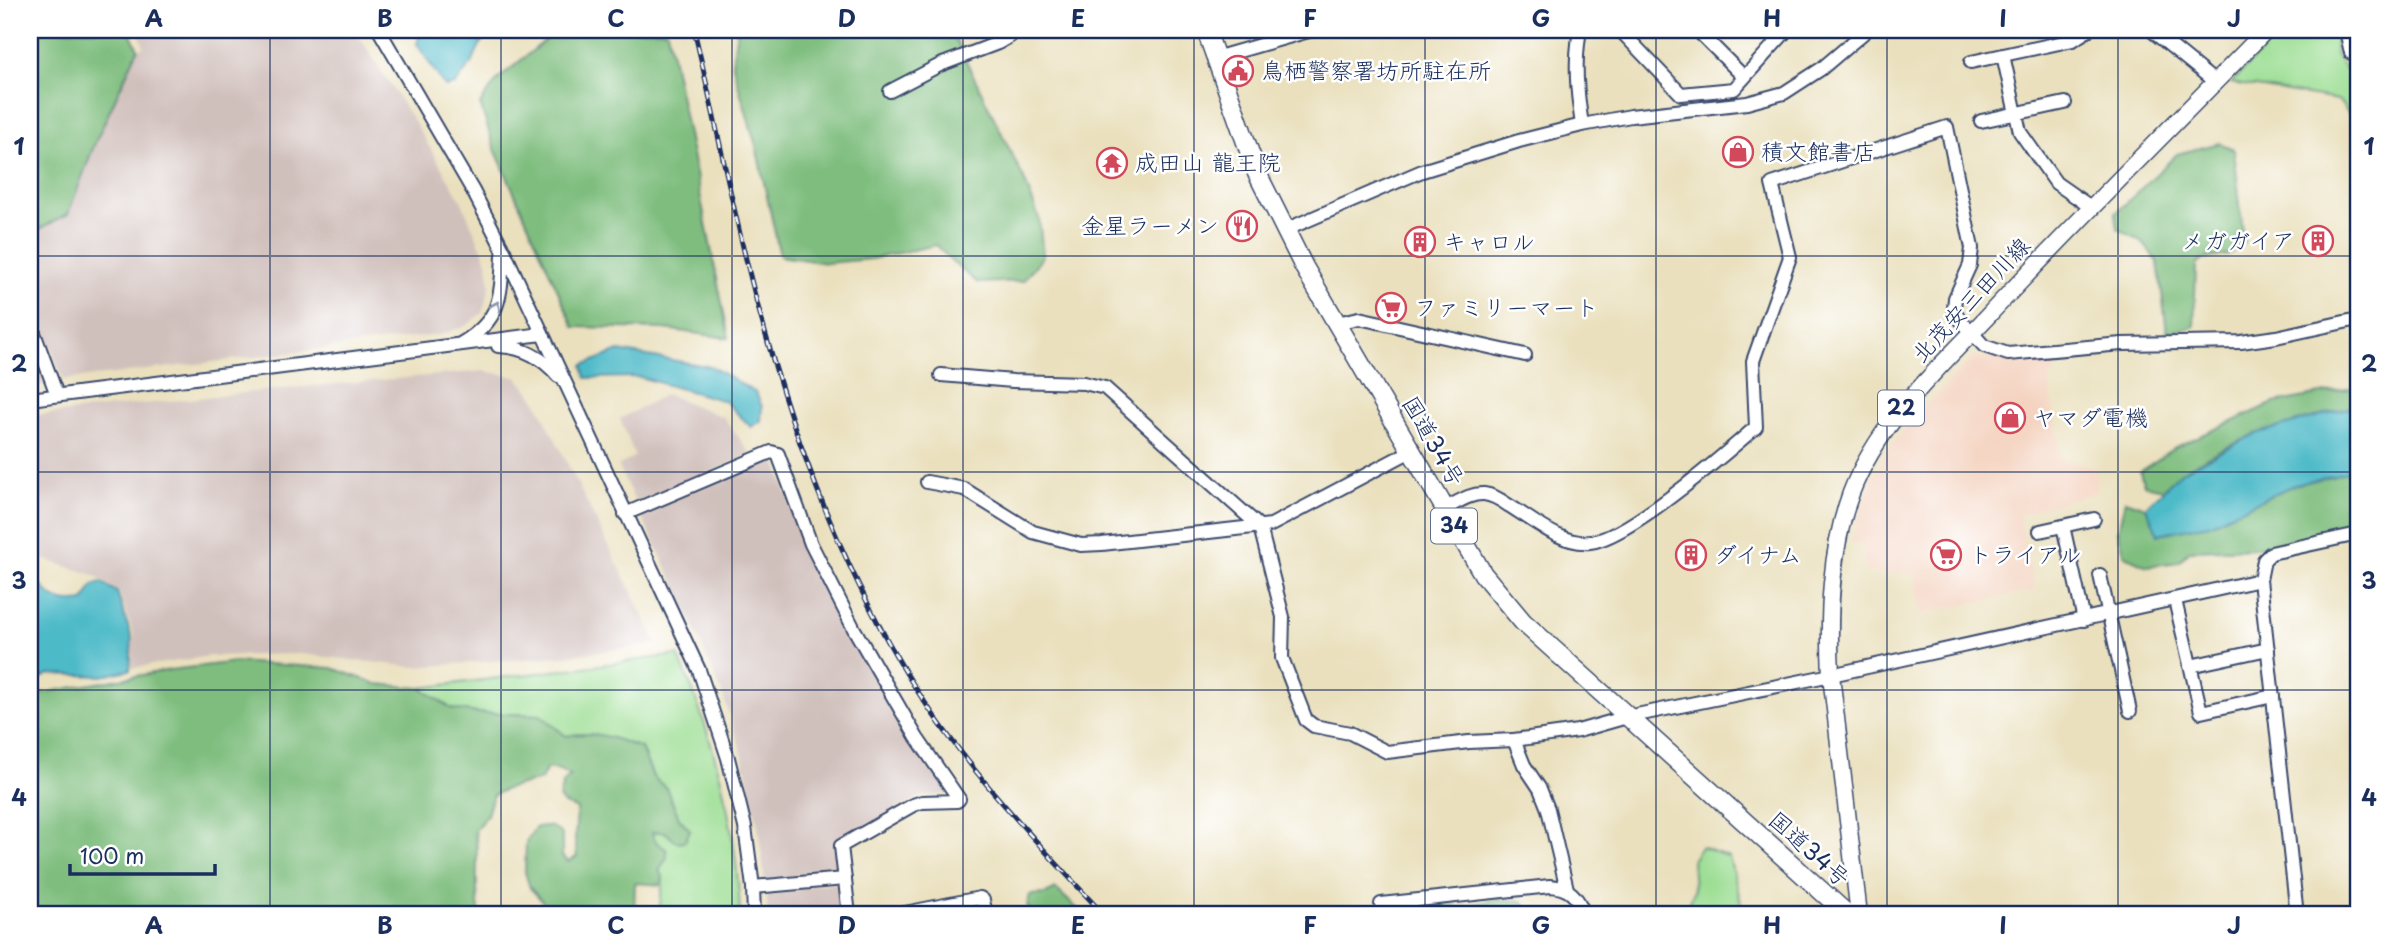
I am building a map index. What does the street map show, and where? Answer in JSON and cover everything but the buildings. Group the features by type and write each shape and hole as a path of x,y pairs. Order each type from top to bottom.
{"highway":[{"name":"国道34号","path":"1206,30 1257,173 1285,230 1336,323 1483,574 1523,622 1848,915"}],"main road":[{"name":"北茂安三田川線","path":"1859,915 1831,676 1829,638 1831,590 1839,536 1851,493 1869,456 1900,409 2266,30"}],"street":[{"path":"379,30 473,191 503,251 703,683 729,758 745,827 754,915"},
{"path":"890,91 940,65 998,43 1010,36 1009,30"},
{"path":"1215,58 1275,35 1312,30"},
{"path":"1580,30 1575,59 1582,125"},
{"path":"1620,30 1681,94 1734,89 1781,32"},
{"path":"1697,30 1744,77"},
{"path":"1285,230 1422,172 1582,125 1631,116 1747,103 1784,93 1821,69 1867,30"},
{"path":"1971,62 2073,40 2088,30"},
{"path":"2151,30 2215,82"},
{"path":"2346,30 2351,53 2358,50"},
{"path":"2003,55 2020,132 2056,183 2092,208"},
{"path":"1981,121 2065,103"},
{"path":"1444,509 1475,495 1492,496 1575,542 1600,541 1664,501 1756,427 1753,361 1790,257 1772,184 1947,127 1972,248 1970,265 1955,298 1954,309 1984,346 2008,354 2122,344 2241,342 2358,320"},
{"path":"458,345 477,334 491,318 500,297 503,251"},
{"path":"1336,323 1359,318 1525,355"},
{"path":"30,322 57,395"},
{"path":"30,399 542,334"},
{"path":"475,344 513,347 533,355 565,385"},
{"path":"941,375 1101,386 1130,409 1260,527 1283,617 1282,658 1306,720 1314,726 1350,733 1387,751 1514,740 1578,731 1626,717 1831,676 2260,580"},
{"path":"927,482 964,489 1033,532 1081,545 1260,527 1280,521 1411,451"},
{"path":"625,514 771,452 778,454 811,544 854,629 917,738 959,799 914,805 841,846 849,915"},
{"path":"2040,531 2094,519"},
{"path":"2063,526 2084,620"},
{"path":"2297,915 2260,580 2264,560 2272,553 2358,534"},
{"path":"2099,575 2130,711"},
{"path":"2175,600 2201,712 2273,696"},
{"path":"2190,666 2268,649"},
{"path":"1514,740 1548,809 1567,889 1581,904 1584,915"},
{"path":"753,887 845,879"},
{"path":"1381,904 1550,886 1567,889"},
{"path":"895,915 979,898 983,900 986,915"}],"shaded area":[{"path":"138,30 355,30 461,200 487,261 490,286 482,313 466,326 438,335 63,380 30,291 30,234 69,214 95,143 138,49 144,47"},
{"path":"30,342 47,384 30,386"},
{"path":"2051,354 2054,375 2048,377 2061,459 2096,468 2096,492 2019,515 2035,590 1920,614 1915,574 1867,572 1861,543 1850,543 1866,493 1883,458 1907,425 1972,358"},
{"path":"483,371 517,377 534,397 658,644 564,656 414,667 300,654 210,656 132,668 134,635 119,591 94,575 39,558 30,548 30,416"},
{"path":"666,394 723,417 751,454 637,505 618,466 635,456 620,419"},
{"path":"773,456 808,550 908,739 950,794 920,797 836,845 840,874 765,882 758,826 742,753 722,693 684,603 640,514"},
{"path":"841,883 845,915 768,915 766,889"}],"green space":[{"path":"30,30 129,30 138,49 95,143 68,214 30,234"},
{"path":"554,30 667,30 729,338 664,329 574,327 494,147 480,104 498,79"},
{"path":"737,30 952,32 1024,179 1039,218 1043,256 1023,281 978,283 936,245 871,259 827,263 780,256 756,146 732,63"},
{"path":"2282,30 2336,30 2335,55 2358,84 2358,121 2356,122 2338,100 2231,83"},
{"path":"2220,143 2234,150 2244,242 2229,255 2204,259 2196,265 2194,327 2167,332 2158,262 2142,242 2117,228 2115,214 2177,154"},
{"path":"2358,387 2358,405 2281,427 2230,446 2183,472 2163,489 2144,485 2140,472 2175,447 2274,403"},
{"path":"2358,469 2358,525 2257,548 2189,550 2179,562 2147,566 2125,556 2118,531 2125,500 2146,507 2159,534 2209,524 2291,486"},
{"path":"678,655 713,750 729,815 740,915 659,915 663,877 659,871 666,849 656,842 652,832 690,830 679,818 666,788 653,777 641,748 595,735 566,736 540,715 477,713 451,709 421,688"},
{"path":"235,662 332,668 377,684 421,688 452,709 477,713 540,715 566,736 595,735 631,744 641,748 653,777 666,788 679,818 690,830 685,841 676,842 665,832 652,832 655,840 666,849 667,857 659,871 663,877 662,885 635,883 634,915 538,915 547,906 530,888 525,872 526,842 535,828 547,826 556,830 562,835 562,856 569,862 577,856 577,809 564,804 559,798 563,783 570,776 560,770 547,768 541,780 493,795 487,815 475,830 480,915 30,915 30,695 170,670"},
{"path":"1701,847 1729,857 1742,906 1749,915 1685,915 1694,891 1692,860"},
{"path":"1056,889 1084,915 1030,915 1032,912 1027,906 1030,895 1046,894"},
{"path":"1496,899 1522,901 1528,910 1527,915 1404,915 1434,908 1442,903 1459,908"}],"water":[{"path":"429,30 499,30 482,41 472,62 455,85 445,87 417,44 419,36"},
{"path":"619,351 712,367 756,393 762,407 761,421 751,427 725,401 639,377 586,378 583,365"},
{"path":"2358,405 2358,469 2291,486 2209,524 2158,534 2146,507 2181,472 2255,434"},
{"path":"30,571 46,591 65,602 84,601 93,585 101,582 117,592 132,639 130,670 102,676 50,674 30,683"}],"railway":[{"path":"694,30 740,235 770,349 799,441 854,575 899,661 944,730 994,794 1104,915"}],"place":[{"name":"鳥栖警察署坊所駐在所","path":"1238,71"},
{"name":"積文館書店","path":"1738,152"},
{"name":"成田山 龍王院","path":"1112,163"},
{"name":"金星ラーメン","path":"1242,226"},
{"name":"メガガイア","path":"2318,241"},
{"name":"キャロル","path":"1420,242"},
{"name":"ファミリーマート","path":"1391,308"},
{"name":"ヤマダ電機","path":"2010,418"},
{"name":"ダイナム","path":"1691,555"},
{"name":"トライアル","path":"1946,555"}]}
